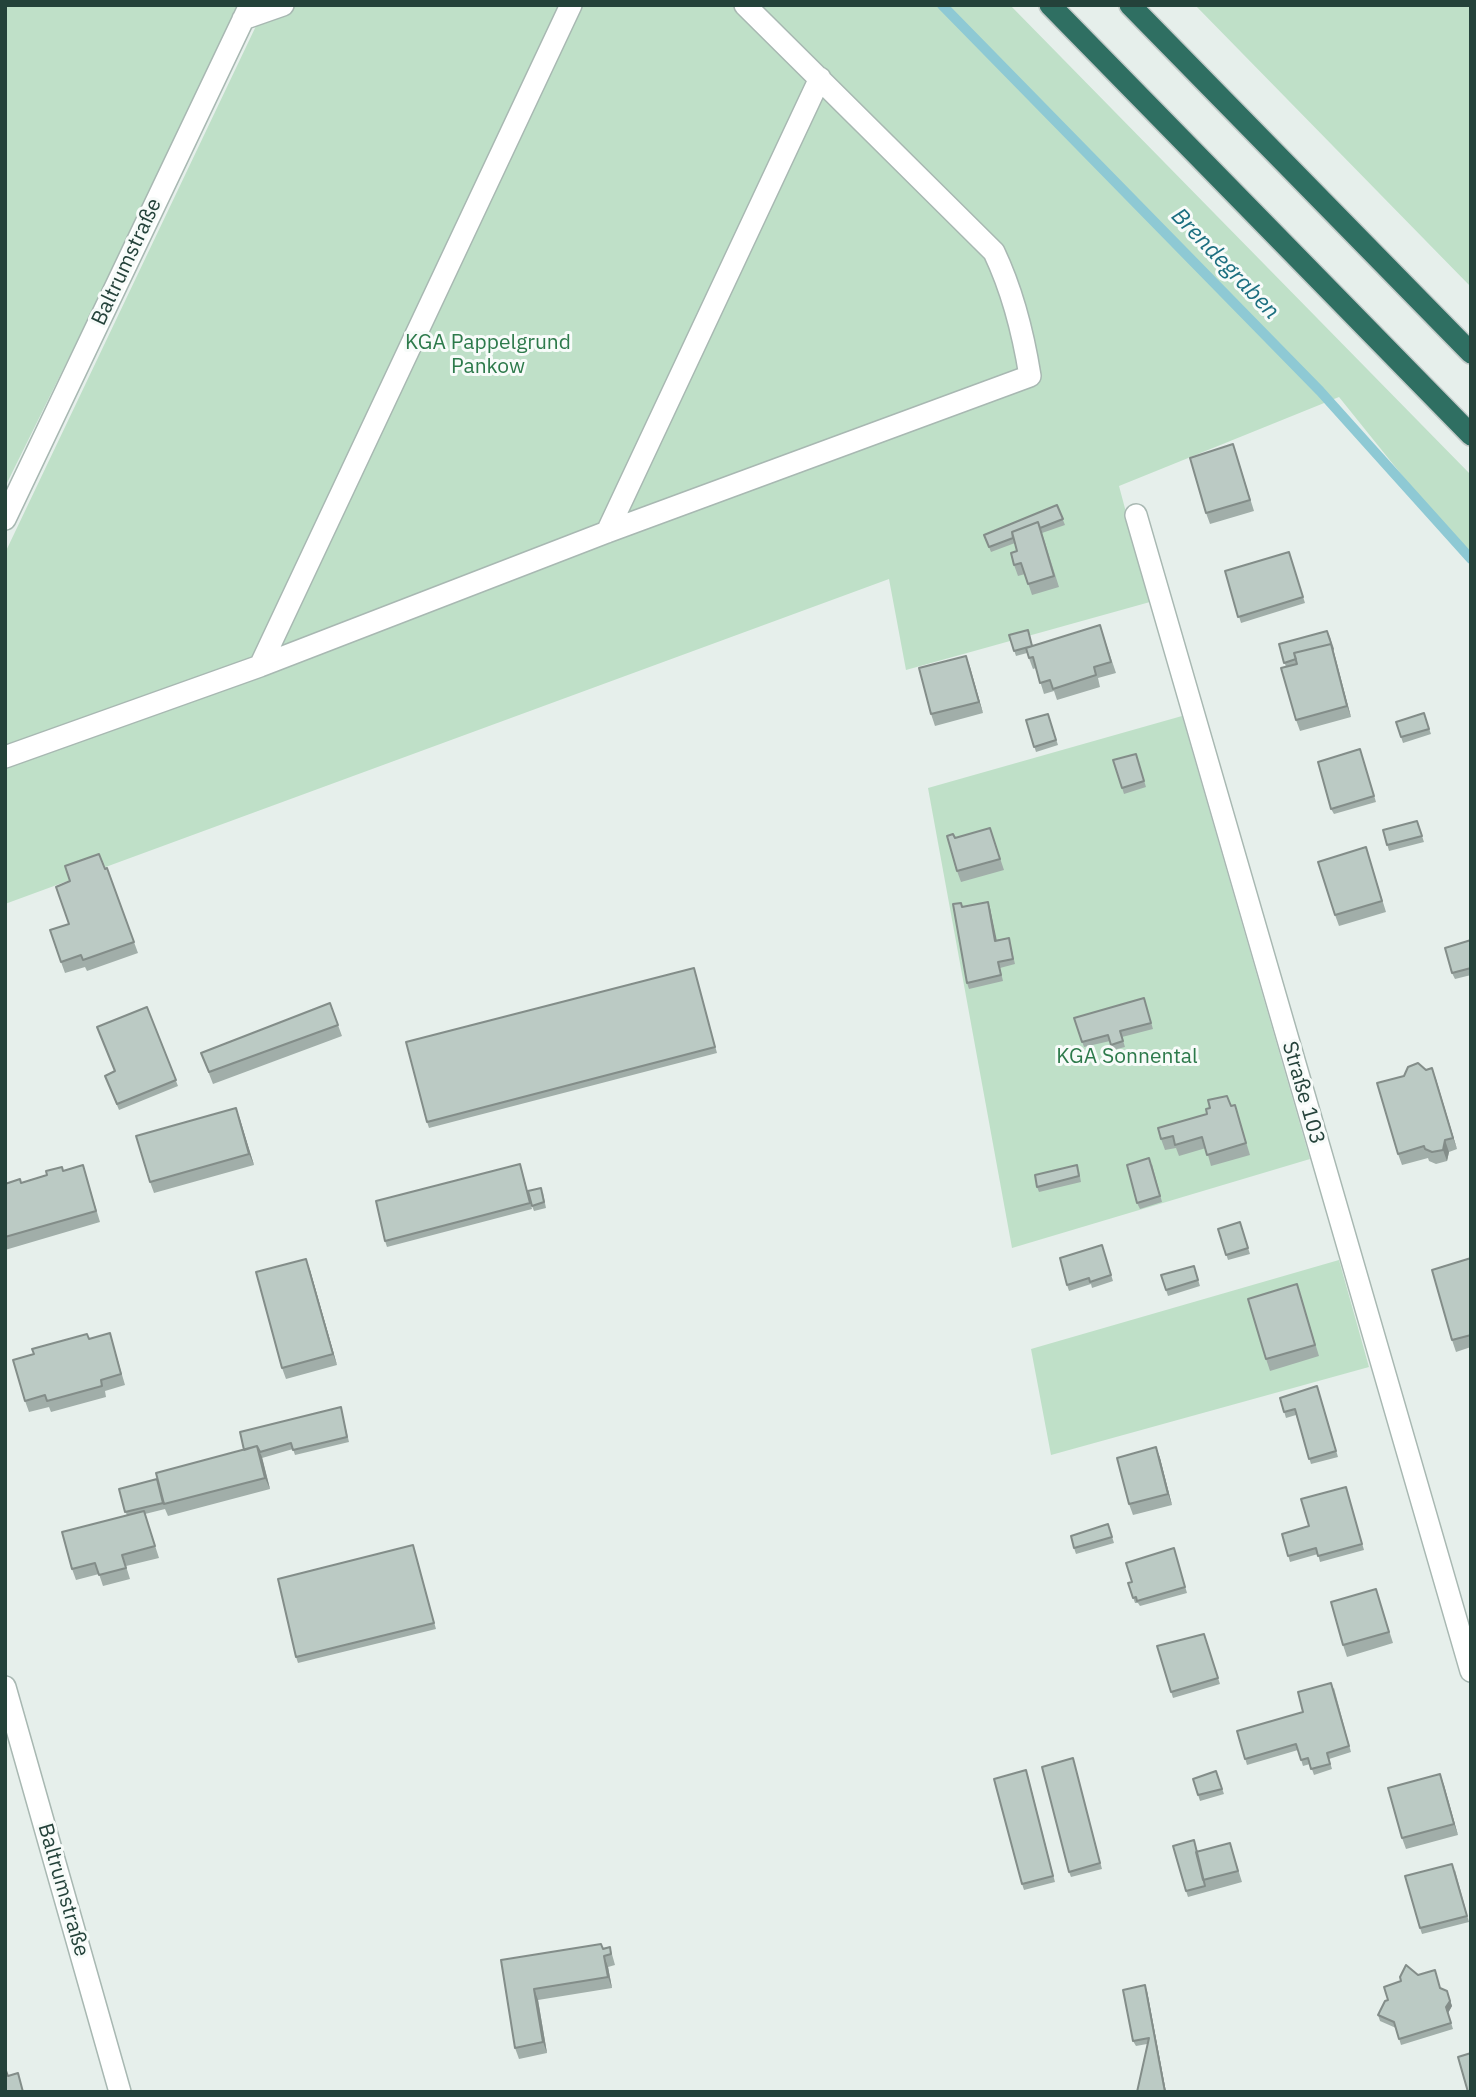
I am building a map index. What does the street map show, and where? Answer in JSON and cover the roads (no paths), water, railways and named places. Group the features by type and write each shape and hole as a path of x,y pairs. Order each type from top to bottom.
{"highway":[{"path":"1050,5 1471,435"},
{"path":"1130,5 1471,353"}],"street":[{"path":"246,12 283,5"},
{"path":"260,666 571,5"},
{"path":"5,757 260,666 607,532 1030,376 1023,330 1009,284 993,252 746,5"},
{"name":"Baltrumstraße","path":"5,519 246,12"},
{"path":"607,532 820,78"},
{"name":"Straße 103","path":"1136,515 1471,1671"},
{"name":"Baltrumstraße","path":"5,1687 120,2092"}],"waterway":[{"name":"Brendegraben","path":"942,5 1320,391 1471,559"}],"park label":[{"name":"KGA Pappelgrund Pankow","path":"488,355"},
{"name":"KGA Sonnental","path":"1127,1057"}]}
